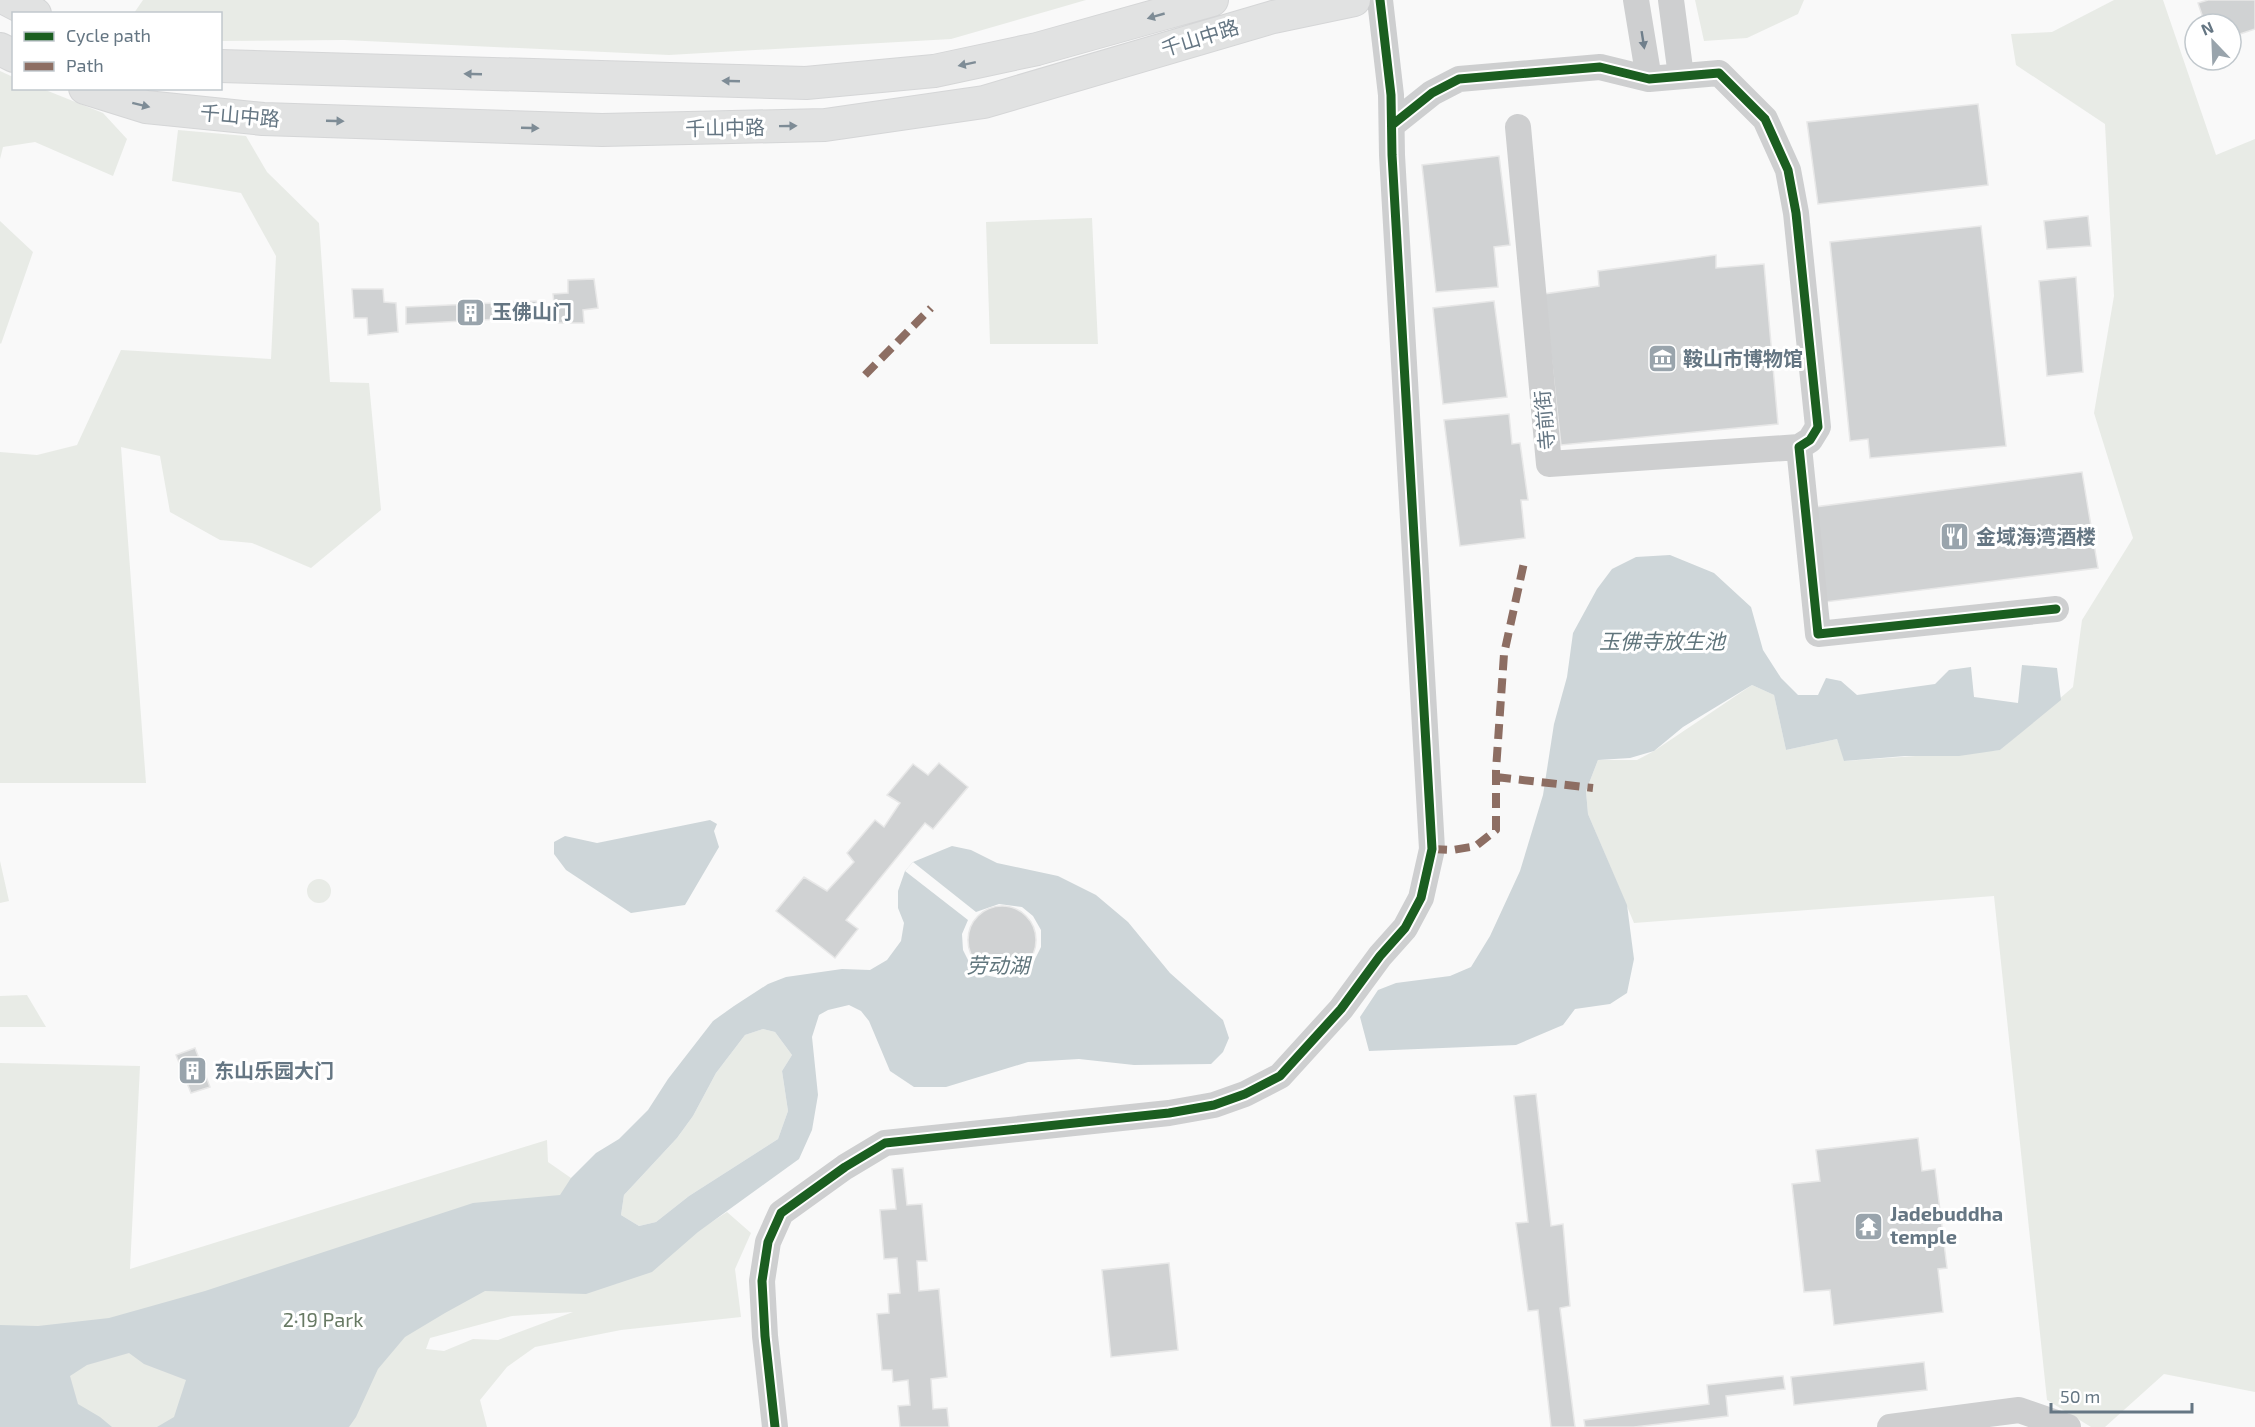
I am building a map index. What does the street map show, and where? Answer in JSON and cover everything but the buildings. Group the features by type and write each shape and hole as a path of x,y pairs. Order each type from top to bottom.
{"main road":[{"path":"8,0 31,12"},
{"name":"千山中路","path":"222,66 806,83 934,71 1037,49 1212,0"},
{"name":"千山中路","path":"91,90 146,107 263,119 602,130 825,125 984,102 1273,16 1354,0"}],"street":[{"path":"776,1427 765,1336 762,1281 768,1242 781,1213 845,1167 885,1143 1169,1113 1214,1105 1245,1094 1280,1076 1308,1046 1341,1009 1380,956 1406,928 1421,898 1432,849 1391,95 1380,0"},
{"path":"1636,0 1649,79"},
{"path":"1671,0 1681,76"},
{"path":"1392,125 1432,93 1459,80 1600,67 1649,79 1719,73 1765,119 1788,170 1796,213 1818,427 1810,440 1799,447 1818,634 2056,609"},
{"name":"寺前街","path":"1518,127 1549,464 1799,447"},
{"path":"1890,1427 2019,1410 2068,1427"}],"green space":[{"path":"143,0 1086,0 951,39 669,55 344,40 222,41 222,12 135,12"},
{"path":"1695,0 1804,0 1798,14 1747,38 1704,41"},
{"path":"2114,0 2163,0 2183,58 2183,72 2188,72 2216,155 2255,139 2255,1392 2164,1374 2105,1427 2091,1427 2047,1400 1994,896 1634,923 1588,814 1586,791 1598,760 1637,760 1752,685 1774,695 1786,750 1837,739 1845,761 2000,750 2073,687 2082,620 2133,538 2094,413 2114,296 2105,124 2016,65 2011,34 2052,32"},
{"path":"0,71 12,77 12,90 46,90 103,113 127,139 113,176 35,142 3,147 0,159"},
{"path":"178,130 246,136 267,172 319,223 330,382 369,383 381,510 311,568 252,543 220,540 170,512 160,456 121,447 146,783 0,783 0,452 37,455 77,445 121,350 271,359 276,256 241,193 172,181"},
{"path":"1092,218 1098,344 990,344 986,222"},
{"path":"0,221 33,252 1,344 0,343"},
{"path":"0,861 9,901 0,903"},
{"path":"319,879 328,882 331,891 328,900 319,903 310,900 307,891 310,882"},
{"path":"27,995 46,1027 0,1027 0,996"},
{"path":"763,1029 775,1032 792,1055 782,1071 788,1111 778,1139 689,1196 656,1222 639,1226 621,1215 624,1195 677,1138 693,1116 716,1073 745,1035"},
{"name":"2·19 Park","path":"0,1063 140,1066 130,1269 547,1140 548,1162 571,1178 616,1284 727,1212 751,1233 735,1269 741,1317 621,1330 535,1347 507,1367 480,1400 487,1427 0,1427","holes":["573,1312 498,1340 473,1339 444,1351 426,1349 430,1338 512,1316"]}],"water":[{"name":"玉佛寺放生池","path":"1670,555 1714,573 1751,607 1763,650 1781,678 1798,695 1818,695 1826,678 1841,681 1857,695 1935,684 1949,670 1971,667 1974,697 2018,703 2022,665 2057,668 2061,700 2000,750 1959,756 1905,756 1844,761 1837,739 1786,750 1774,695 1752,685 1683,727 1654,751 1630,758 1598,760 1586,791 1588,814 1627,905 1634,959 1627,993 1610,1004 1575,1009 1563,1025 1516,1045 1369,1051 1360,1017 1378,990 1396,983 1450,976 1471,967 1490,936 1520,871 1543,795 1554,724 1567,677 1573,633 1597,589 1612,569 1636,557"},
{"path":"710,820 717,824 714,831 719,847 685,905 631,913 566,870 554,854 554,842 565,836 597,843"},
{"name":"劳动湖","path":"952,846 971,850 997,863 1058,876 1096,895 1128,922 1170,973 1223,1020 1229,1038 1223,1052 1211,1064 1134,1065 1079,1059 1028,1062 946,1087 914,1087 890,1071 869,1021 861,1011 849,1005 828,1010 819,1015 812,1037 818,1095 812,1130 799,1159 698,1232 652,1272 586,1294 485,1291 445,1313 405,1337 378,1369 349,1427 157,1427 174,1417 186,1380 144,1364 129,1353 87,1365 70,1376 78,1404 112,1427 0,1427 0,1325 38,1326 109,1318 205,1291 473,1203 560,1195 571,1178 596,1153 619,1139 648,1110 668,1079 713,1021 768,984 786,977 842,969 870,970 887,960 901,941 904,923 898,908 898,891 905,871 913,862","holes":["763,1029 775,1032 792,1055 782,1071 788,1111 778,1139 689,1196 656,1222 639,1226 621,1215 624,1195 677,1138 693,1116 716,1073 745,1035"]}],"pier":[{"path":"913,862 976,912 999,904 1022,907 1033,916 1041,930 1041,947 1034,961 1019,973 1000,978 984,975 971,966 963,950 962,934 968,920 905,871"}],"marked path":[{"path":"865,375 931,308"},
{"path":"1432,849 1453,850 1476,846 1496,830 1496,770 1504,654 1525,558"},
{"path":"1496,777 1593,788"}],"cycle path":[{"path":"775,1427 765,1336 762,1281 768,1242 781,1213 845,1167 885,1143 1169,1113 1214,1105 1245,1094 1280,1076 1341,1009 1380,956 1405,928 1421,898 1432,849 1392,155 1391,95 1380,0"},
{"path":"1392,125 1432,93 1459,79 1600,67 1649,79 1719,73 1765,119 1788,170 1796,213 1818,427 1810,440 1799,447 1818,634 2056,609"}],"place":[{"name":"玉佛山门","path":"471,312"},
{"name":"鞍山市博物馆","path":"1662,359"},
{"name":"金域海湾酒楼","path":"1955,537"},
{"name":"东山乐园大门","path":"193,1071"},
{"name":"Jadebuddha temple","path":"1869,1226"}]}
